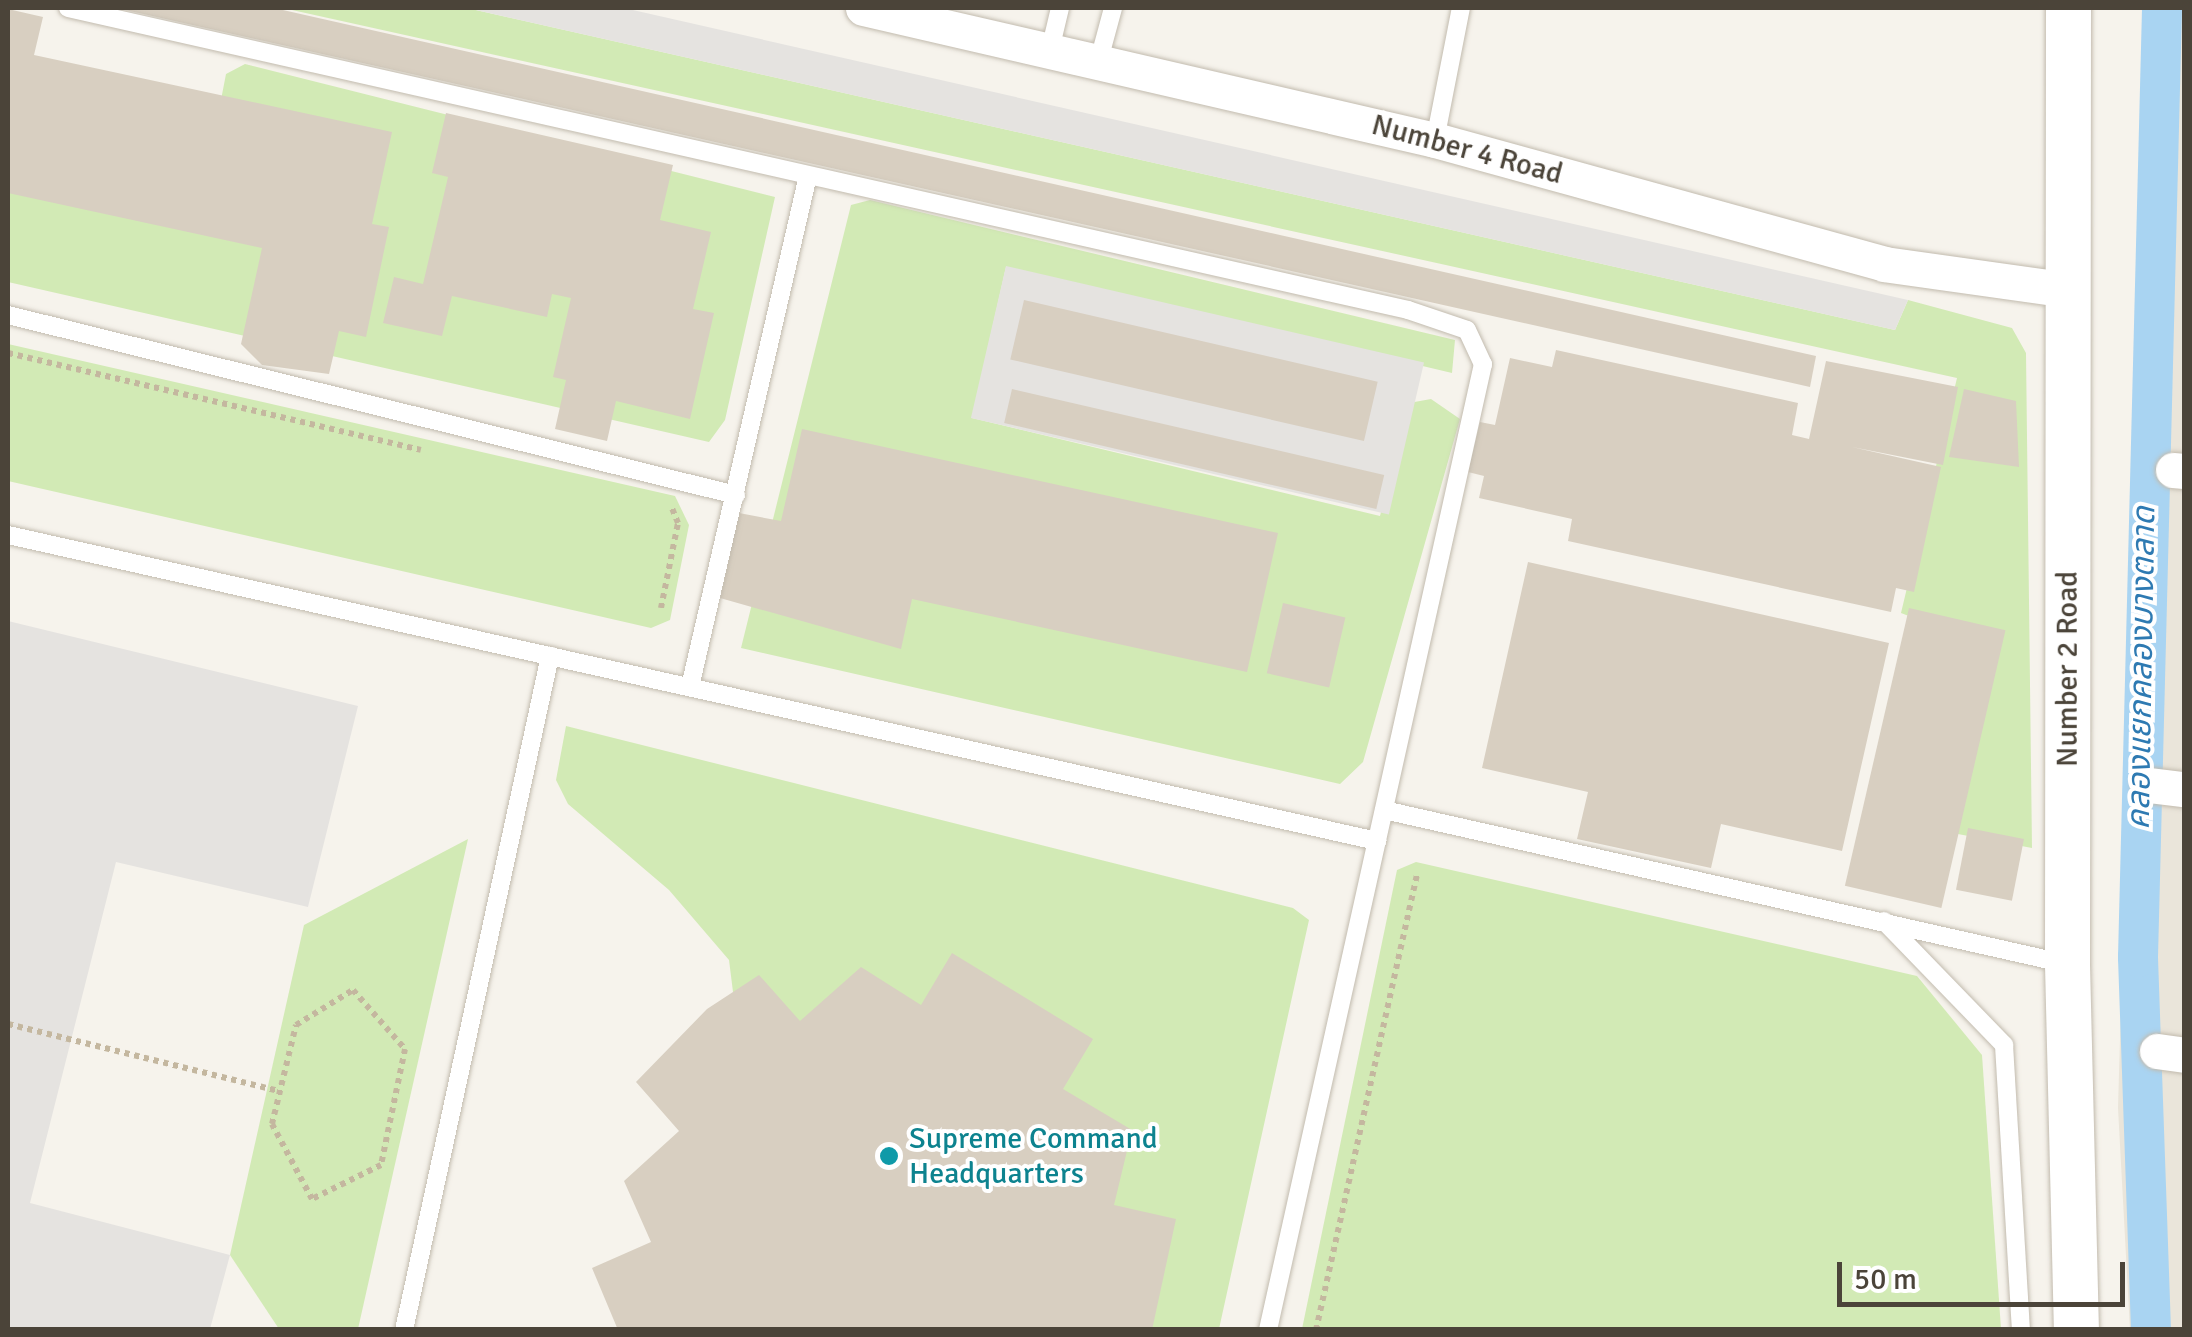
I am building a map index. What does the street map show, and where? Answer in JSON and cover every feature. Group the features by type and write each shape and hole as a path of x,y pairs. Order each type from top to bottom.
{"street":[{"name":"Number 4 Road","path":"863,8 1434,140 1884,264 2070,290"},
{"name":"Number 2 Road","path":"2068,8 2067,964 2076,1330"},
{"path":"2149,786 2184,789"}],"lane":[{"path":"68,8 808,180 1408,310 1467,330 1483,364 1268,1330"},
{"path":"1050,50 1060,8"},
{"path":"1099,60 1113,8"},
{"path":"1434,140 1461,8"},
{"path":"690,687 808,180"},
{"path":"8,315 736,495"},
{"path":"8,536 1377,841"},
{"path":"404,1330 550,656"},
{"path":"1384,810 2067,964"},
{"path":"1884,921 2004,1045 2020,1330"}],"path":[{"path":"8,353 426,451"},
{"path":"655,504 674,509 678,523 661,608"},
{"path":"1316,1330 1417,875"},
{"path":"353,990 404,1050 381,1165 312,1199 272,1124 279,1091 296,1024 353,990"},
{"path":"8,1024 279,1091"}],"shaded area":[{"path":"467,8 624,8 1908,300 1895,330"},
{"path":"2150,9 2184,12 2184,1329 2130,1330 2118,1108"},
{"path":"1006,266 1424,363 1389,515 971,418"},
{"path":"8,621 358,706 308,907 116,862 30,1203 230,1255 210,1329 8,1329"}],"green space":[{"path":"283,8 467,8 1895,330 1908,300 2012,328 2026,353 2032,848 1942,831 1976,642 1901,613 1957,378"},
{"path":"245,64 775,197 725,420 709,442 8,282 8,181 202,198 226,74"},
{"path":"870,200 1455,340 1452,373 1006,267 972,418 1380,516 1409,403 1431,399 1460,419 1363,762 1340,784 741,648 851,205"},
{"path":"8,344 675,496 689,525 670,620 651,628 8,481"},
{"path":"566,726 1293,908 1309,920 1219,1329 677,1329 748,1112 729,960 669,890 568,804 556,780"},
{"path":"468,839 358,1329 279,1329 230,1255 304,925"},
{"path":"1416,862 1917,976 1982,1055 2001,1329 1302,1329 1397,870"}],"building":[{"path":"274,8 1816,356 1810,387 121,9"},
{"path":"8,9 43,17 34,55 392,132 372,224 389,227 366,337 339,331 329,374 262,365 241,344 262,248 8,193"},
{"path":"446,113 673,165 660,220 711,232 693,309 714,313 690,419 616,401 607,441 555,429 566,380 553,377 571,298 552,294 547,317 452,296 442,336 383,323 394,277 423,284 448,177 432,173"},
{"path":"1024,300 1378,382 1364,441 1010,359"},
{"path":"1556,350 1798,403 1792,435 1809,439 1826,361 1958,387 1943,465 1852,447 1941,467 1914,592 1896,588 1891,612 1568,541 1572,519 1479,498 1484,476 1468,472 1480,422 1495,425 1510,358 1552,367"},
{"path":"1012,389 1384,475 1376,509 1004,423"},
{"path":"1964,389 2016,401 2019,467 1949,457"},
{"path":"802,429 1278,533 1247,672 912,599 901,649 720,598 739,513 781,521"},
{"path":"1528,562 1889,643 1842,851 1721,824 1711,868 1577,839 1588,792 1482,768"},
{"path":"1283,603 1345,617 1329,688 1267,673"},
{"path":"1909,608 2005,630 1941,908 1845,886"},
{"path":"1968,828 2024,839 2012,901 1956,890"},
{"name":"Supreme Command Headquarters","path":"952,953 1093,1039 1063,1089 1132,1130 1114,1205 1176,1219 1152,1330 618,1330 592,1268 651,1242 624,1181 679,1131 636,1082 707,1009 759,975 800,1021 861,967 921,1005"}],"waterway":[{"name":"คลองแยกคลองบางตลาด","path":"2151,1330 2138,957 2162,8"}],"place":[{"name":"Supreme Command Headquarters","path":"889,1156"}]}
